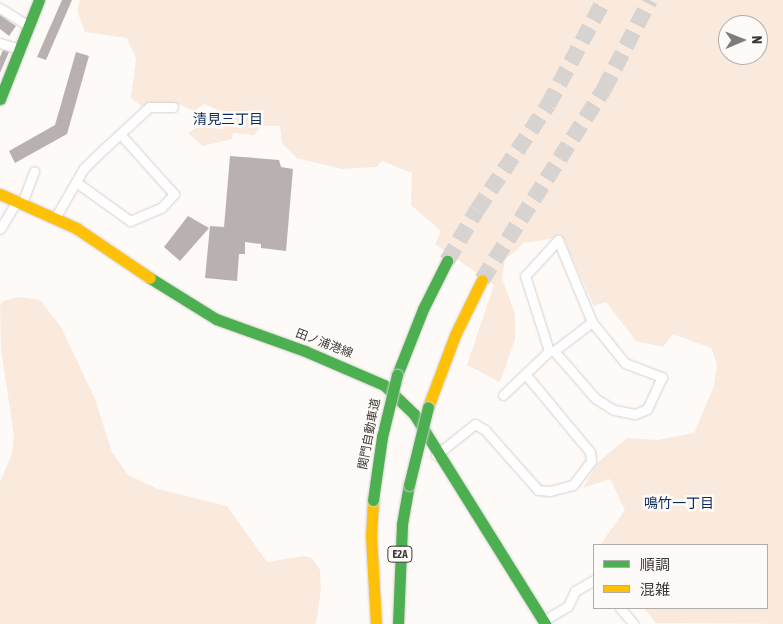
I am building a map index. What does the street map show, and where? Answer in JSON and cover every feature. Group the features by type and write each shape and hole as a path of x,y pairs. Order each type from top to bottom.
{"main road":[{"path":"0,99 39,0"},
{"name":"田ノ浦港線","path":"0,194 76,228 189,304 216,319 322,358 384,385 414,414 436,455 544,622"},
{"name":"関門自動車道","path":"376,624 371,535 373,500 382,437 397,375 423,309 447,261"},
{"name":"E2A","path":"398,624 402,524 428,407 455,334 482,280"}],"street":[{"path":"0,8 29,26"},
{"path":"0,43 20,49"},
{"path":"54,218 84,168 149,107 173,107"},
{"path":"76,182 130,221 161,208 174,194 121,135"},
{"path":"0,229 20,202 34,171"},
{"path":"558,240 592,322 625,363 662,377 648,409 635,414 614,410 595,398 552,351 525,276 558,240"},
{"path":"503,395 552,351 592,322"},
{"path":"436,455 475,424 485,430 538,490 550,491 573,485 591,461 590,452 526,375"},
{"path":"544,622 568,606 575,591 593,581"},
{"path":"621,609 634,624"}],"shaded area":[{"path":"80,0 783,0 783,624 656,623 645,609 768,609 768,544 601,544 625,510 610,479 583,488 597,463 627,438 657,440 694,433 714,386 717,364 711,348 673,334 663,347 636,341 606,302 594,306 563,237 524,243 505,260 502,278 515,314 515,340 500,382 467,365 494,285 435,244 441,231 411,205 412,173 382,161 376,167 342,169 297,158 282,143 280,126 262,126 254,135 233,133 232,139 203,146 188,133 197,127 223,129 225,113 204,104 194,111 176,103 141,106 131,98 136,59 127,38 85,32 77,11"},
{"path":"18,297 40,300 61,327 95,399 112,452 128,475 158,489 227,506 267,562 304,556 312,558 320,570 321,589 316,624 0,624 0,482 12,454 14,435 1,350 0,306 3,301"}],"building":[{"path":"62,0 72,0 46,60 37,57"},
{"path":"0,15 16,26 9,36 0,29"},
{"path":"3,50 9,52 0,73 0,57"},
{"path":"76,52 89,56 67,134 15,163 9,151 55,125"},
{"path":"230,156 279,160 281,167 293,169 286,251 261,248 261,244 245,242 245,254 239,254 237,281 205,278 210,226 224,227"},
{"path":"188,216 209,228 180,261 164,247"}],"tunnel":[{"path":"447,261 477,210 548,105 604,0"},
{"path":"482,280 604,89 650,0"}],"traffic: fast":[{"path":"0,99 39,0"},
{"path":"397,375 423,309 447,261"},
{"path":"150,278 216,319 305,351 384,385 414,414 545,624"},
{"path":"373,500 382,437 397,375"},
{"path":"409,485 428,407"},
{"path":"398,624 402,524 409,485"}],"traffic: slow":[{"path":"0,194 76,228 150,278"},
{"path":"428,407 455,335 482,280"},
{"path":"373,500 371,535 376,624"}],"district":[{"name":"清見三丁目","path":"228,119"},
{"name":"鳴竹一丁目","path":"679,503"}]}
